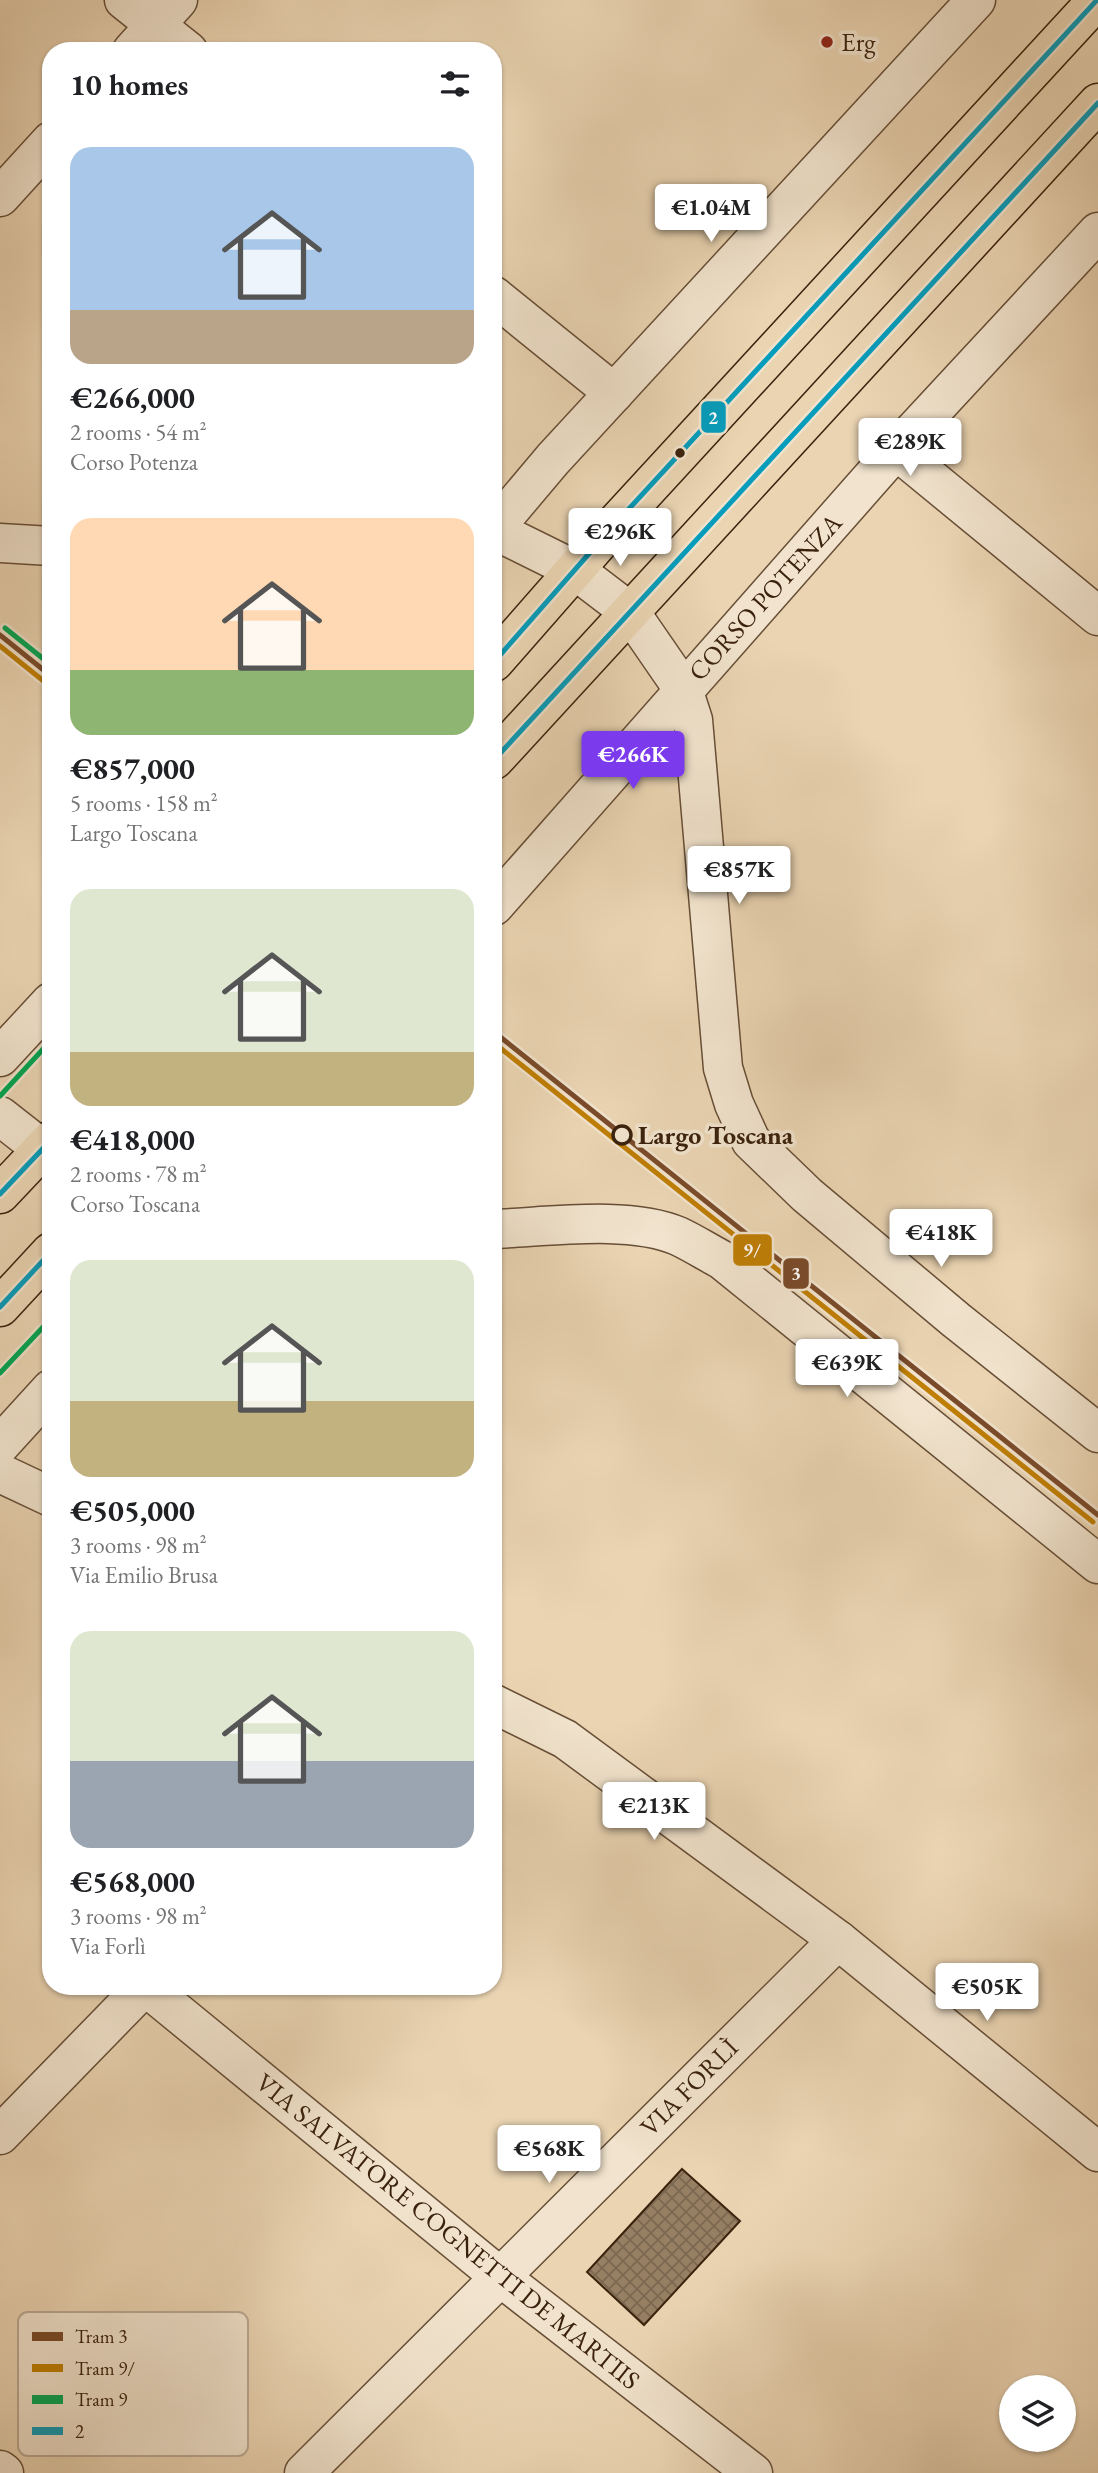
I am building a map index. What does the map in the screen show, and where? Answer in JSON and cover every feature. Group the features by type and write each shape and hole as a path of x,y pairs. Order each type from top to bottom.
{"main road":[{"path":"502,654 615,524 1097,0"},
{"path":"502,751 1098,103"},
{"path":"0,1194 42,1154"},
{"path":"0,1307 42,1262"}],"street":[{"path":"124,0 177,42"},
{"path":"502,520 553,459 976,0"},
{"path":"0,197 42,151"},
{"name":"CORSO POTENZA","path":"502,897 896,450 1098,232"},
{"path":"502,302 614,393"},
{"path":"896,450 1098,616"},
{"path":"502,534 575,570 630,612 683,689 693,720 723,1068 734,1104 751,1141 828,1213 1098,1433"},
{"path":"2,544 42,546"},
{"path":"0,1057 42,1012"},
{"path":"0,1116 42,1144"},
{"path":"502,1229 596,1224 641,1227 677,1236 722,1260 1098,1564"},
{"path":"0,1445 42,1399"},
{"path":"0,1473 42,1493"},
{"path":"502,1708 565,1740 838,1940 1098,2152"},
{"name":"VIA FORLÌ","path":"304,2473 838,1940"},
{"path":"0,2135 136,1995"},
{"name":"VIA SALVATORE COGNETTI DE MARTIIS","path":"156,1995 499,2276 752,2473"}],"building":[{"path":"682,2169 740,2221 644,2325 587,2272"}],"tram line":[{"name":"9","path":"5,628 42,658"},
{"name":"3","path":"0,635 42,669"},
{"name":"9/","path":"0,646 42,680"},
{"name":"3","path":"502,1038 1098,1515"},
{"name":"9/","path":"502,1049 1093,1522"},
{"name":"9","path":"0,1096 42,1050"},
{"name":"9","path":"0,1373 42,1328"}],"transit line":[{"name":"2","path":"502,653 615,524 1097,0"},
{"name":"2","path":"502,751 1098,103"},
{"name":"2","path":"0,1194 42,1150"},
{"name":"2","path":"0,1307 42,1262"}],"place":[{"name":"Erg","path":"827,42"},
{"name":"Largo Toscana","path":"622,1135"}]}
